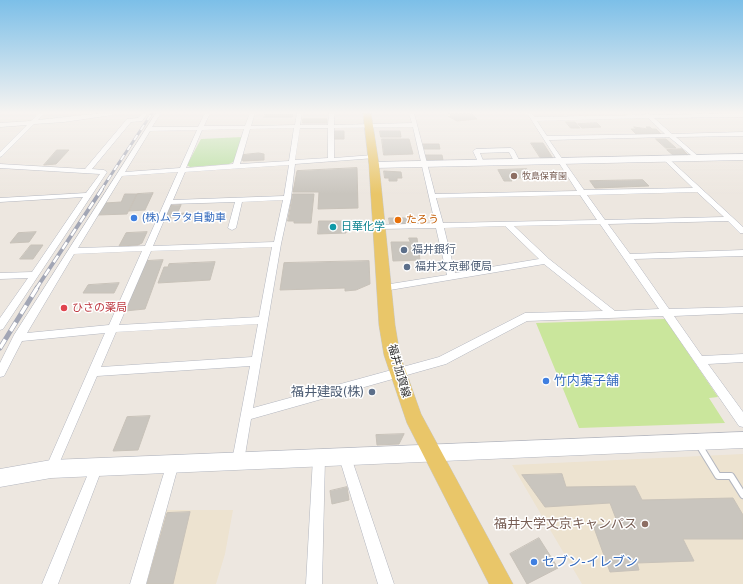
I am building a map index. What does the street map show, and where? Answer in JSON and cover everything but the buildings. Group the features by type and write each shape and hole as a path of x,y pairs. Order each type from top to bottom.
{"main road":[{"name":"福井加賀線","path":"371,140 384,288 392,355 397,373 413,417 501,584"}],"street":[{"path":"0,155 14,140"},
{"path":"87,171 112,140"},
{"path":"0,373 18,338 141,140"},
{"path":"50,469 194,140"},
{"path":"236,166 244,140"},
{"path":"238,461 255,361 287,198 295,140"},
{"path":"331,140 331,159"},
{"path":"419,140 452,277"},
{"path":"546,140 743,422"},
{"path":"676,140 697,158"},
{"path":"0,147 7,147"},
{"path":"481,163 476,151 512,150 517,162"},
{"path":"120,174 331,159 424,164 743,157"},
{"path":"666,159 743,231"},
{"path":"0,166 104,172 0,326"},
{"path":"432,196 699,190"},
{"path":"0,200 89,196"},
{"path":"167,202 287,198"},
{"path":"232,228 239,200"},
{"path":"379,227 730,219"},
{"path":"507,224 546,261 614,315"},
{"path":"72,251 277,244"},
{"path":"627,257 743,253"},
{"path":"384,288 546,261"},
{"path":"0,276 35,275"},
{"path":"246,415 442,361 525,317 743,310"},
{"path":"18,338 111,329 263,320"},
{"path":"700,360 743,358"},
{"path":"93,372 255,361"},
{"path":"0,478 50,469 97,466 432,454 743,440"},
{"path":"345,457 386,584"},
{"path":"314,584 319,458"},
{"path":"138,584 173,463"},
{"path":"50,584 97,466"}],"lane":[{"path":"698,442 718,476 731,476 743,495"}],"shaded area":[{"name":"福井大学文京キャンパス","path":"743,454 743,584 582,584 512,465"},
{"path":"163,510 233,510 225,554 216,584 144,584"}],"green space":[{"path":"200,140 241,140 235,161 229,164 190,167 187,165"},
{"path":"665,319 718,397 709,398 725,423 579,428 536,323"}],"railway":[{"path":"101,190 134,140"},
{"path":"36,289 102,189"},
{"path":"0,348 37,288"}],"place":[{"name":"牧島保育園","path":"514,176"},
{"name":"(株)ムラタ自動車","path":"134,218"},
{"name":"たろう","path":"398,220"},
{"name":"日華化学","path":"333,227"},
{"name":"福井銀行","path":"404,250"},
{"name":"福井文京郵便局","path":"407,267"},
{"name":"ひさの薬局","path":"64,308"},
{"name":"竹内菓子舗","path":"546,381"},
{"name":"福井建設(株)","path":"372,392"},
{"name":"福井大学文京キャンパス","path":"645,524"},
{"name":"セブン-イレブン","path":"534,562"}]}
